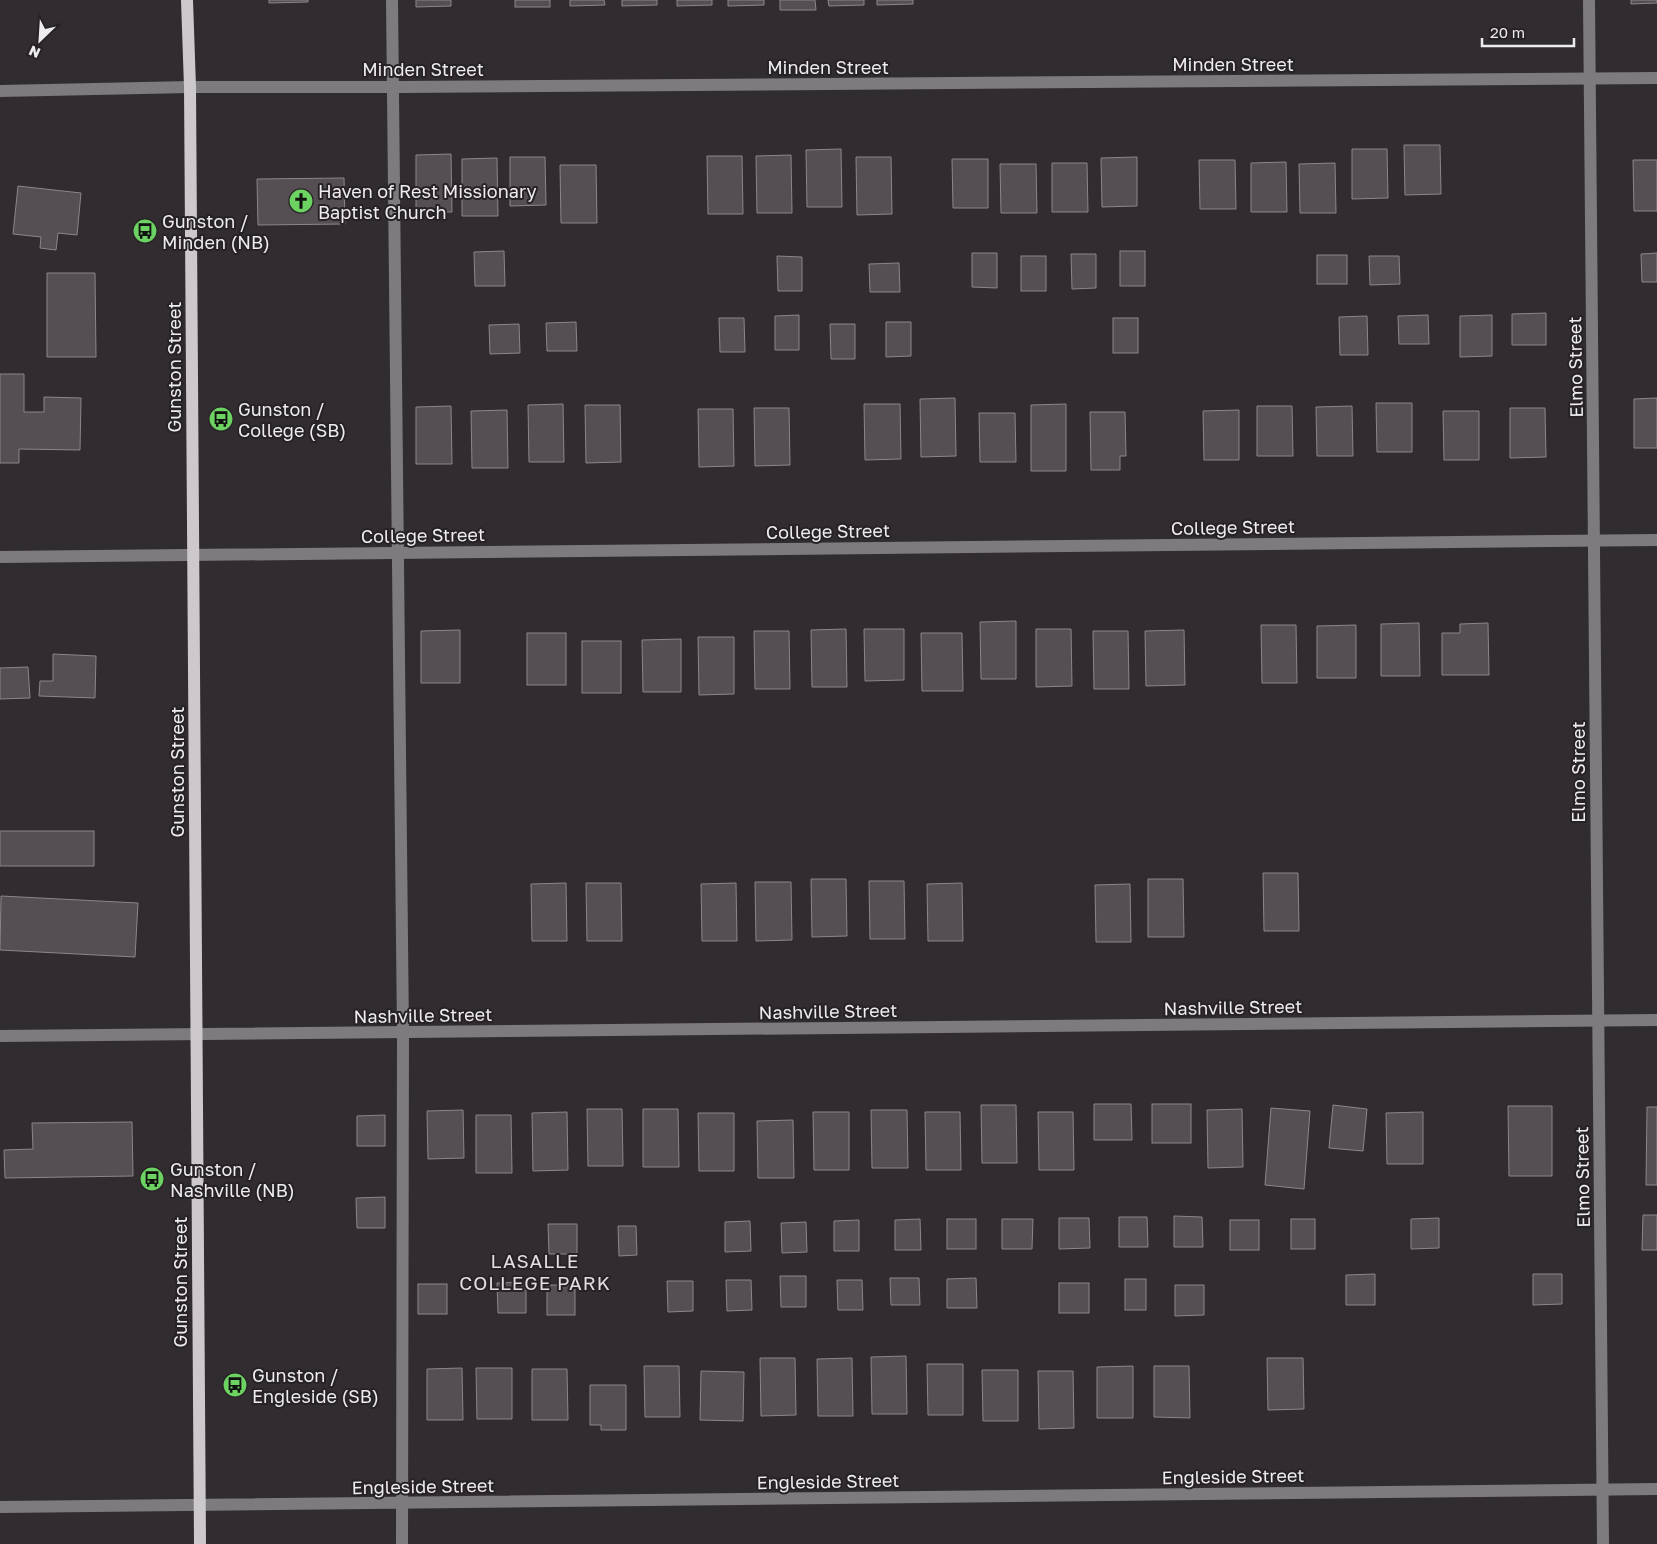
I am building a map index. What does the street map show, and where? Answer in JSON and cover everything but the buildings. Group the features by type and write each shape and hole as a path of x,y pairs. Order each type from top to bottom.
{"main road":[{"name":"Gunston Street","path":"187,0 190,87 200,1544"}],"street":[{"path":"392,0 403,1033 402,1544"},
{"name":"Elmo Street","path":"1589,0 1603,1544"},
{"name":"Minden Street","path":"0,91 190,87 1657,78"},
{"name":"College Street","path":"0,557 1657,540"},
{"name":"Nashville Street","path":"0,1036 1657,1020"},
{"name":"Engleside Street","path":"0,1507 1657,1489"}],"place":[{"name":"Haven of Rest Missionary Baptist Church","path":"301,201"},
{"name":"Gunston / Minden (NB)","path":"145,231"},
{"name":"Gunston / College (SB)","path":"221,419"},
{"name":"Gunston / Nashville (NB)","path":"152,1179"},
{"name":"Gunston / Engleside (SB)","path":"235,1385"}],"district":[{"name":"LASALLE COLLEGE PARK","path":"535,1271"}]}
